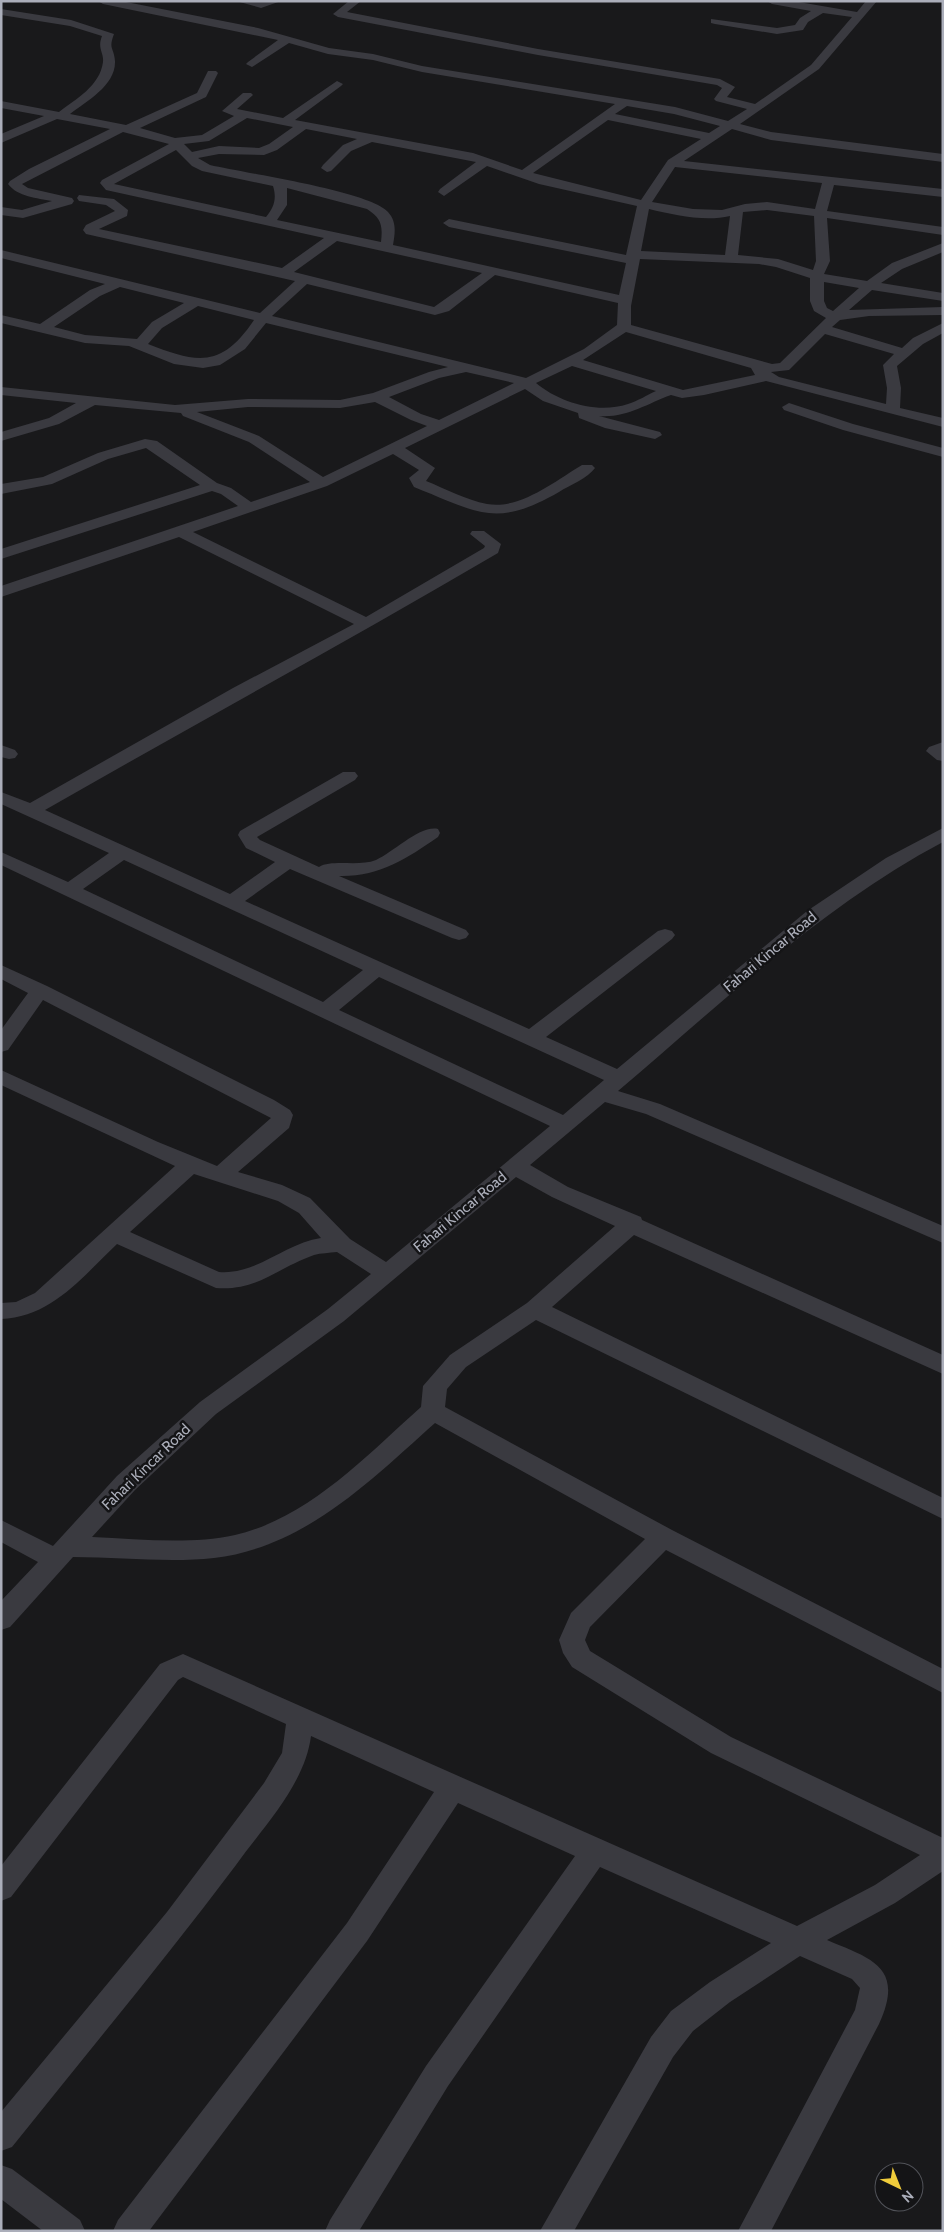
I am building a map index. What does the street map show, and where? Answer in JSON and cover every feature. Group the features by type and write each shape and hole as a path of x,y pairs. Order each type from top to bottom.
{"street":[{"path":"103,1 258,30 286,40 328,51 388,59 422,69 625,102 731,124 780,138 943,158"},
{"path":"241,1 261,5 276,1"},
{"path":"356,1 338,14 538,52 720,82 728,87 720,99 757,108"},
{"path":"772,1 857,15"},
{"path":"624,327 624,300 644,204 672,163 757,108 815,67 840,39 857,15 872,1"},
{"path":"787,42 795,29 821,9"},
{"path":"1,12 71,23 108,34 104,45 109,61 99,86 58,116 1,139"},
{"path":"715,21 777,31 795,29"},
{"path":"252,64 286,40"},
{"path":"68,201 24,191 14,184 33,172 202,95 212,73"},
{"path":"286,121 336,84"},
{"path":"247,95 228,109 486,161 522,175 644,204 693,213 722,214 767,206 943,230"},
{"path":"522,175 625,102"},
{"path":"1,104 125,129 177,143 196,163 206,168 376,207 386,218 389,227 386,249"},
{"path":"246,114 205,138 177,143 106,183 110,187 118,189 624,300"},
{"path":"606,116 710,137"},
{"path":"191,156 219,150 260,152 273,147 306,124"},
{"path":"327,168 347,148 372,137"},
{"path":"444,192 486,161"},
{"path":"672,163 943,193"},
{"path":"828,179 820,213 822,261 817,276 820,308 835,316 869,312 943,311"},
{"path":"268,222 281,206 284,196 279,184"},
{"path":"1,220 118,189"},
{"path":"83,198 110,202 122,210 122,213 91,228 89,230 91,231 284,273 435,311 444,308 491,272"},
{"path":"1,211 23,214"},
{"path":"730,258 737,211"},
{"path":"449,224 633,257 730,258 769,261 817,276 943,298"},
{"path":"284,273 334,237"},
{"path":"624,327 754,365 772,368 784,367 853,298 891,270 943,247"},
{"path":"1,254 526,382 536,392 551,401 588,410 630,408 657,394 671,392 693,393 765,377"},
{"path":"1,319 85,339 140,344 179,361 209,364 240,346 250,336 262,318 303,279"},
{"path":"44,328 95,293 118,283"},
{"path":"140,344 147,332 154,326 195,302"},
{"path":"1,592 25,582 322,483 589,352 624,327"},
{"path":"893,411 894,388 889,369 918,341 943,328"},
{"path":"823,329 904,353"},
{"path":"571,361 671,392"},
{"path":"754,365 758,372 765,377 943,423"},
{"path":"1,391 175,409 248,404 340,404 377,397 434,376 467,368"},
{"path":"507,392 610,424 655,435"},
{"path":"377,397 416,417 440,425"},
{"path":"1,437 54,422 94,400"},
{"path":"789,407 848,427 943,453"},
{"path":"175,409 228,427 254,439 322,483"},
{"path":"1,489 47,481 103,456 145,443 156,445 212,486 226,491 250,508"},
{"path":"394,448 427,468 426,472 417,478 419,484 482,507 496,510 526,502 587,468"},
{"path":"1,554 212,486"},
{"path":"179,531 366,622"},
{"path":"31,810 492,550 494,544 478,534"},
{"path":"1,566 25,582"},
{"path":"943,747 935,751 943,756"},
{"path":"349,776 247,836 253,844 288,861 311,869 459,934"},
{"path":"1,797 122,853 233,901 618,1078"},
{"path":"311,869 356,872 374,869 388,862 432,832"},
{"name":"Fahari Kincar Road","path":"1,1619 126,1483 208,1408 336,1315 388,1274 600,1093 850,888 888,863 943,834"},
{"path":"69,890 122,853"},
{"path":"1,858 564,1124"},
{"path":"233,901 288,861"},
{"path":"531,1038 665,935"},
{"path":"325,1011 378,968"},
{"path":"1,971 267,1105 282,1115 281,1123 221,1174"},
{"path":"1,1045 40,990"},
{"path":"1,1077 191,1164 273,1189 298,1201 310,1209 352,1253 388,1274"},
{"path":"600,1093 653,1109 943,1235"},
{"path":"1,1311 19,1310 43,1299 191,1164"},
{"path":"514,1166 560,1192 633,1223 943,1365"},
{"path":"1,1530 61,1553 189,1550 234,1546 258,1540 292,1525 343,1488 433,1411 435,1386 458,1361 535,1309 633,1223"},
{"path":"114,1234 216,1280 229,1282 240,1282 254,1276 310,1247 341,1243"},
{"path":"535,1309 943,1509"},
{"path":"433,1411 663,1537 943,1682"},
{"path":"556,2231 662,2047 682,2021 720,1992 799,1940 885,1894 943,1854 721,1745 582,1659 576,1653 572,1640 580,1620 663,1537"},
{"path":"1,1888 168,1672 183,1665 595,1851 799,1940 862,1969 872,1980 875,1994 869,2014 754,2231"},
{"path":"1,2136 177,1921 274,1791 295,1755 300,1718"},
{"path":"129,2231 357,1932 453,1787"},
{"path":"341,2231 437,2076 595,1851"},
{"path":"1,2180 69,2231"}]}
